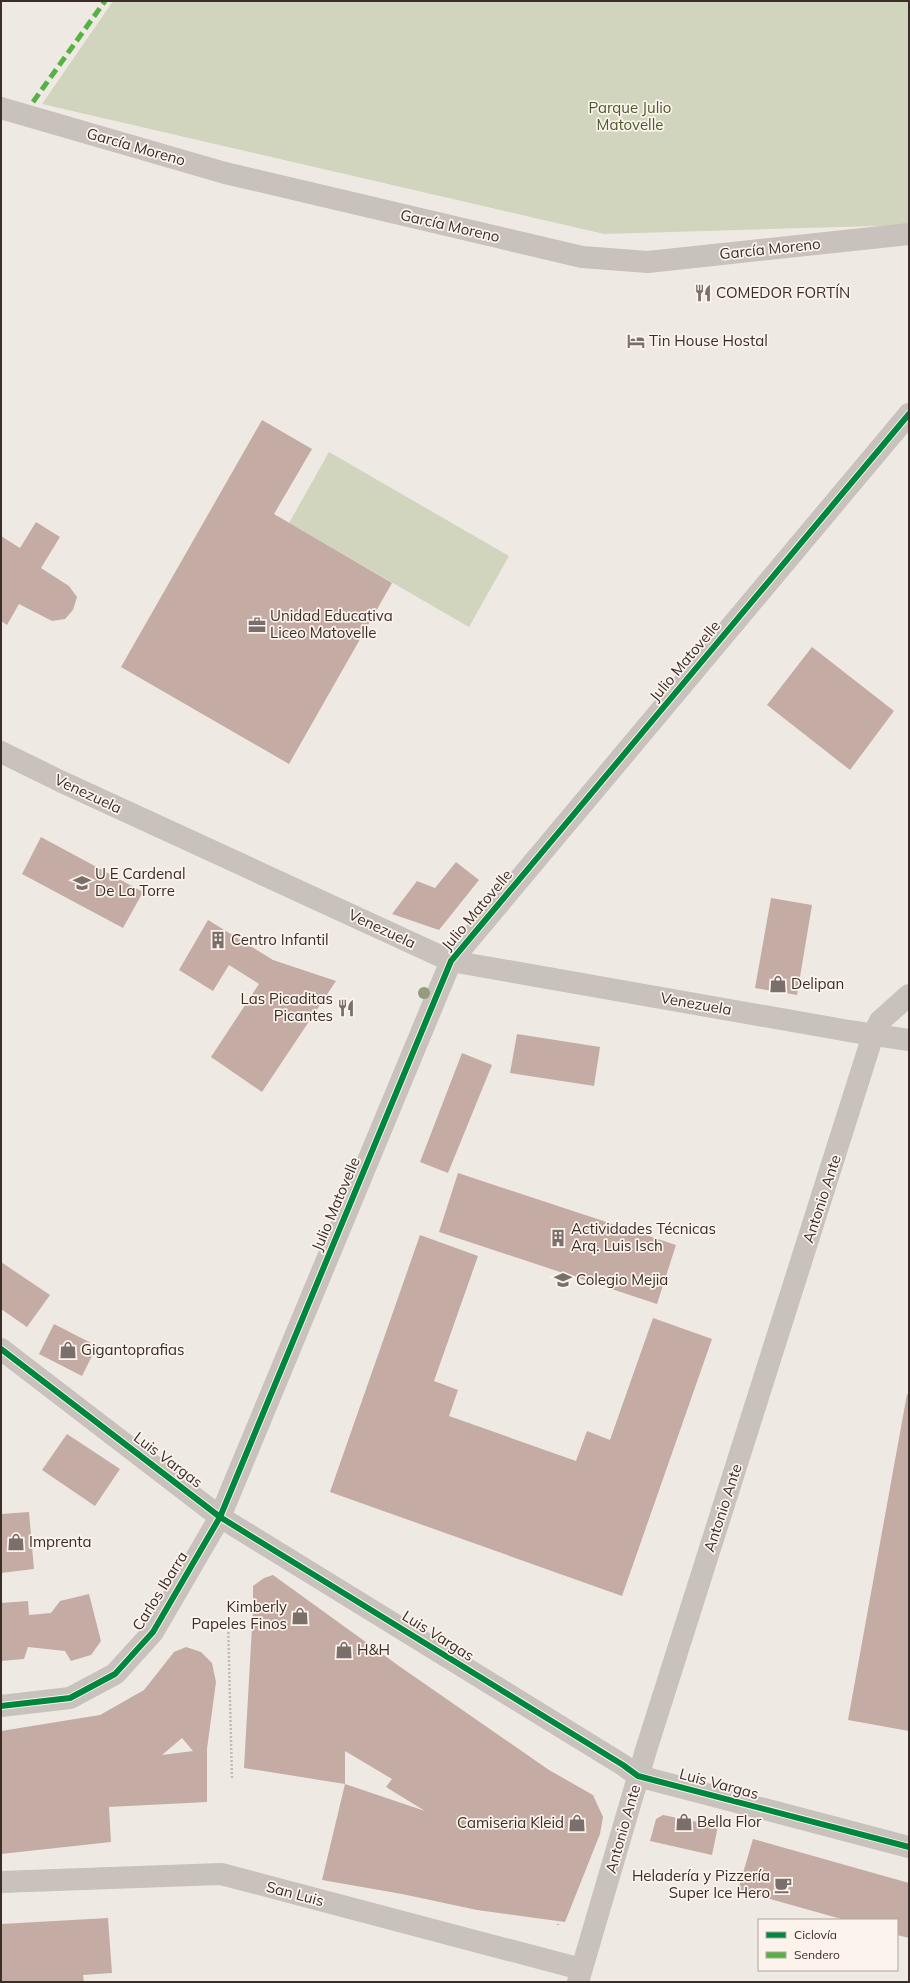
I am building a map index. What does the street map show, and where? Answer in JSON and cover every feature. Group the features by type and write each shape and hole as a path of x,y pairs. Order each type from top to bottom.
{"street":[{"name":"García Moreno","path":"1,108 225,173 582,257 648,262 909,234"},
{"name":"Julio Matovelle","path":"220,1516 451,961 909,414"},
{"name":"Venezuela","path":"1,752 67,785 451,961 909,1040"},
{"name":"Antonio Ante","path":"580,1976 638,1776 873,1035 880,1022 909,995"},
{"name":"Luis Vargas","path":"1,1349 220,1516 638,1776 909,1847"},
{"name":"Carlos Ibarra","path":"1,1706 70,1698 115,1674 153,1632 220,1516"},
{"name":"San Luis","path":"1,1882 221,1874 580,1976"}],"path":[{"path":"228,1620 232,1780"}],"green space":[{"name":"Parque Julio Matovelle","path":"113,1 909,1 909,225 604,234 42,104"},
{"path":"329,452 509,556 469,627 289,523"}],"building":[{"name":"Unidad Educativa Liceo Matovelle","path":"262,420 312,449 274,514 392,583 289,764 121,667"},
{"path":"36,522 60,537 41,568 69,586 77,597 73,610 65,619 52,621 19,604 7,625 1,621 1,536 20,548"},
{"path":"812,647 894,711 850,770 767,705"},
{"name":"U E Cardenal De La Torre","path":"41,837 143,892 123,928 22,874"},
{"path":"456,862 479,880 439,930 392,914 417,881 435,888"},
{"path":"771,898 812,905 797,995 755,988"},
{"path":"208,920 273,960 336,981 262,1092 211,1057 259,984 229,965 213,991 179,970"},
{"path":"517,1034 600,1047 594,1086 510,1073"},
{"path":"462,1053 492,1065 448,1173 420,1162"},
{"name":"Actividades Técnicas Arq. Luis Isch","path":"458,1173 676,1245 657,1304 439,1232"},
{"path":"420,1235 478,1256 434,1381 458,1390 449,1416 576,1461 587,1431 610,1440 653,1318 712,1339 622,1596 330,1492"},
{"path":"1,1262 50,1295 27,1327 1,1309"},
{"name":"Gigantoprafias","path":"54,1324 97,1346 82,1376 39,1354"},
{"path":"907,1394 909,1395 909,1731 848,1720"},
{"path":"67,1434 120,1469 95,1506 42,1470"},
{"name":"Imprenta","path":"29,1512 34,1569 1,1573 1,1514"},
{"path":"273,1575 399,1666 549,1770 593,1795 603,1817 600,1834 565,1922 477,1910 402,1894 322,1880 345,1784 244,1768 253,1586 264,1578","holes":["345,1751 392,1779 386,1787 425,1811 345,1784"]},
{"path":"89,1594 101,1641 91,1655 71,1661 65,1651 28,1647 24,1659 1,1661 1,1603 28,1601 29,1615 51,1613 60,1601"},
{"path":"186,1647 201,1652 212,1663 216,1682 207,1749 207,1802 109,1807 111,1842 1,1854 1,1731 100,1715 144,1690 174,1652","holes":["182,1738 193,1751 162,1755"]},
{"path":"663,1815 718,1826 712,1855 650,1841 656,1819"},
{"path":"753,1839 909,1883 909,1938 898,1935 898,1919 841,1919 738,1890"},
{"path":"108,1918 112,1973 83,1975 84,1982 1,1982 1,1924"}],"marked path":[{"path":"33,102 105,1"}],"cycle path":[{"path":"1,1706 70,1698 115,1674 153,1632 220,1517 451,961 909,414"},
{"path":"1,1349 220,1517 623,1765 638,1776 909,1847"}],"place":[{"name":"COMEDOR FORTÍN","path":"703,293"},
{"name":"Tin House Hostal","path":"636,341"},
{"name":"Unidad Educativa Liceo Matovelle","path":"257,625"},
{"name":"U E Cardenal De La Torre","path":"82,883"},
{"name":"Centro Infantil","path":"218,940"},
{"name":"Delipan","path":"778,984"},
{"name":"Las Picaditas Picantes","path":"346,1008"},
{"name":"Actividades Técnicas Arq. Luis Isch","path":"558,1238"},
{"name":"Colegio Mejia","path":"563,1280"},
{"name":"Gigantoprafias","path":"68,1350"},
{"name":"Imprenta","path":"16,1542"},
{"name":"Kimberly Papeles Finos","path":"300,1616"},
{"name":"H&H","path":"344,1650"},
{"name":"Bella Flor","path":"684,1822"},
{"name":"Camiseria Kleid","path":"577,1823"},
{"name":"Heladería y Pizzería Super Ice Hero","path":"783,1885"}]}
